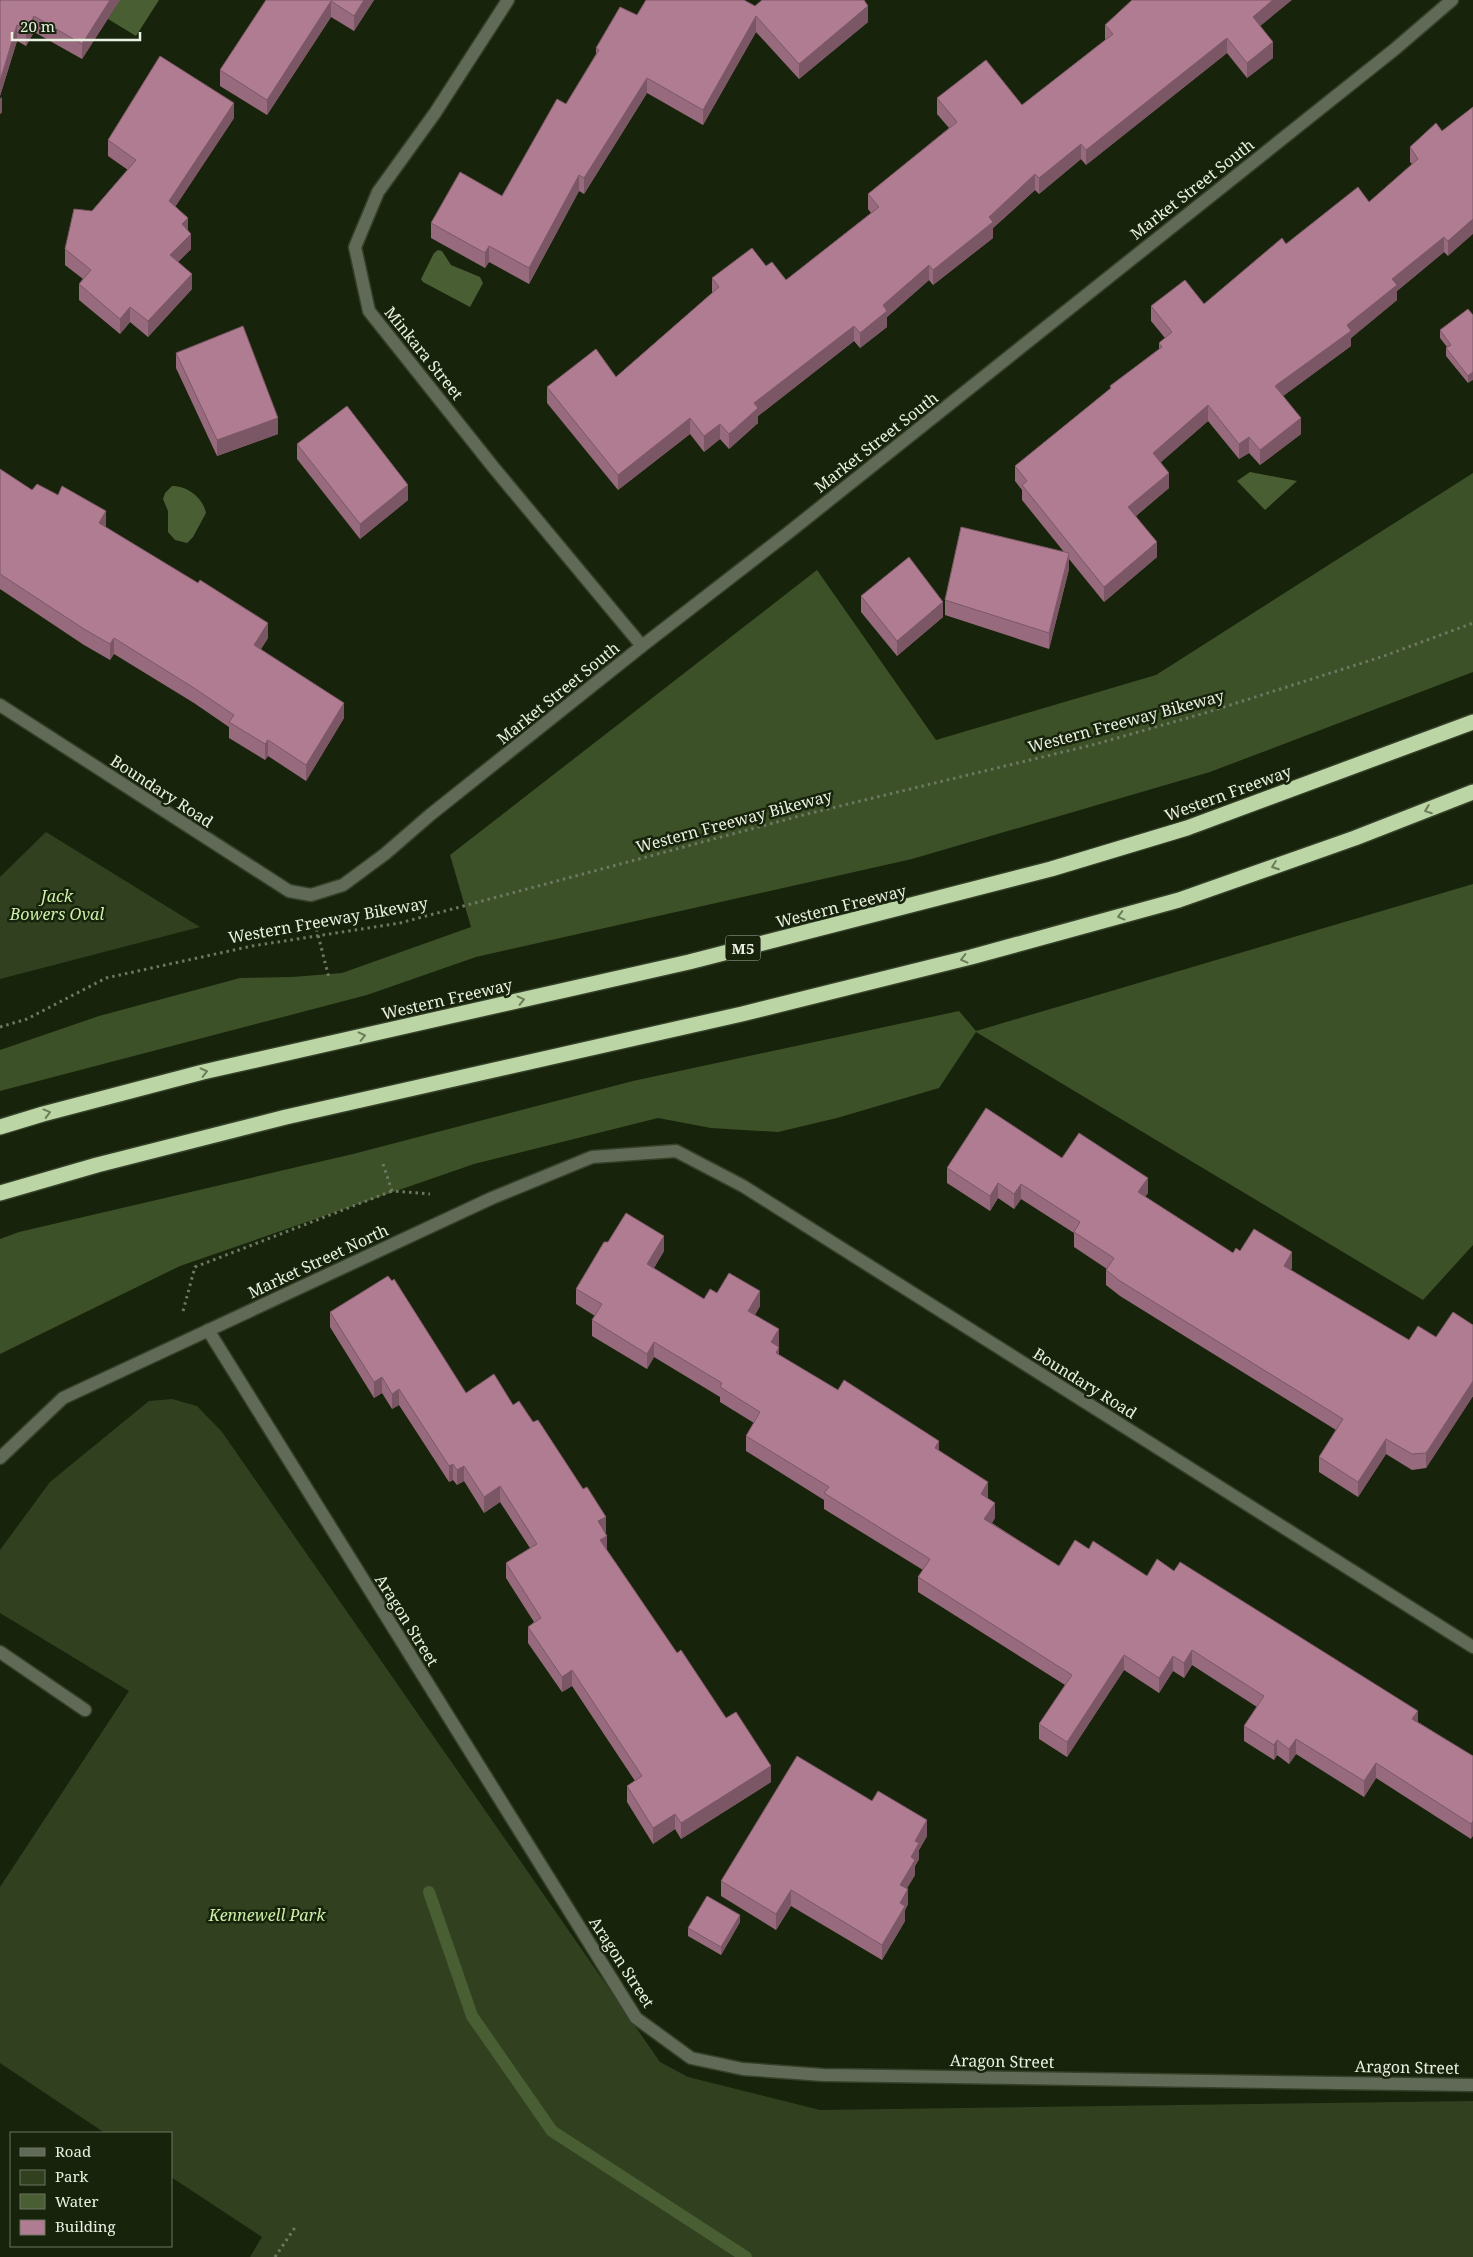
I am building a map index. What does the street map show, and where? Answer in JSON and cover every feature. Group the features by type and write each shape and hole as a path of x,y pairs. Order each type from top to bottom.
{"highway":[{"name":"Western Freeway","path":"0,1127 42,1114 203,1072 689,962 1051,869 1187,828 1473,722"},
{"path":"0,1193 97,1165 286,1117 742,1014 1000,949 1179,900 1355,838 1473,792"}],"street":[{"name":"Minkara Street","path":"508,0 435,113 378,192 355,247 369,311 494,468 642,646"},
{"name":"Market Street South","path":"311,895 343,885 385,854 430,815 642,646 788,533 1335,97 1431,20 1452,0"},
{"name":"Boundary Road","path":"0,705 265,877 289,891 311,895"},
{"name":"Boundary Road","path":"676,1151 743,1186 1473,1647"},
{"name":"Market Street North","path":"0,1458 63,1398 492,1198 592,1157 676,1151"},
{"name":"Aragon Street","path":"208,1330 636,2018 691,2058 742,2069 823,2075 1473,2085"},
{"path":"0,1652 85,1710"}],"path":[{"name":"Western Freeway Bikeway","path":"0,1027 27,1019 106,978 252,946 400,923 807,814 1096,744 1205,713 1384,656 1473,623"},
{"path":"317,935 329,978"},
{"path":"383,1164 392,1192"},
{"path":"194,1336 182,1310 195,1267 392,1192 437,1194"},
{"path":"275,2257 296,2226"}],"green space":[{"name":"Jack Bowers Oval","path":"46,832 200,927 0,979 0,877"},
{"name":"Kennewell Park","path":"172,1399 197,1406 222,1432 660,2062 688,2077 820,2110 1473,2101 1473,2257 250,2257 262,2237 172,2178 172,2132 104,2132 0,2063 0,1887 129,1691 0,1613 0,1550 50,1482 149,1401"}],"shaded area":[{"path":"1473,473 1473,672 1210,772 912,859 476,957 367,995 0,1091 0,1050 99,1016 240,978 292,977 342,973 471,927 450,855 817,570 936,740 1156,675"},
{"path":"1473,884 1473,1245 1423,1300 976,1032 939,1088 837,1118 778,1132 711,1128 658,1118 474,1164 180,1266 0,1354 0,1239 19,1232 353,1154 633,1081 959,1011 976,1031"}],"water":[{"path":"120,0 159,0 136,36 108,19"},
{"path":"438,250 442,251 451,265 480,277 483,283 470,307 423,282 421,279 434,253"},
{"path":"1250,472 1297,481 1265,510 1237,481"},
{"path":"172,486 184,488 194,494 202,502 206,513 193,537 187,543 175,540 168,532 168,511 163,499 165,493"}],"building":[{"path":"0,0 110,0 82,44 34,16 26,31 17,25 0,81"},
{"path":"266,0 364,0 354,16 331,1 267,100 220,70"},
{"path":"646,0 744,0 755,6 762,0 864,0 868,6 799,64 756,16 703,110 647,78 584,178 579,175 529,268 489,246 485,253 431,223 460,172 502,196 557,99 566,104 599,50 596,48 620,7 637,15"},
{"path":"1132,0 1273,0 1253,17 1273,42 1247,63 1227,38 1086,150 1081,144 1039,178 1035,174 989,217 993,222 933,270 929,265 883,305 887,311 860,333 854,326 754,403 758,408 729,434 720,424 704,436 690,418 618,475 547,387 596,349 616,377 719,287 712,278 752,248 766,266 772,262 786,280 879,207 868,194 957,122 937,98 986,60 1022,105 1113,34 1105,25"},
{"path":"160,56 234,103 169,201 188,218 182,224 191,234 170,255 192,274 148,321 130,307 120,319 79,284 91,270 65,249 74,209 92,211 136,160 108,140"},
{"path":"1473,107 1473,219 1448,241 1444,237 1392,279 1397,285 1347,325 1351,331 1275,386 1301,418 1260,450 1249,437 1239,444 1208,405 1153,453 1169,473 1128,507 1157,542 1104,587 1022,485 1027,481 1015,466 1111,388 1110,386 1162,347 1159,343 1172,332 1151,306 1185,280 1204,304 1282,238 1286,244 1358,187 1369,202 1418,159 1410,147 1436,123 1442,131"},
{"path":"1468,309 1473,315 1473,372 1468,376 1446,348 1451,345 1440,330"},
{"path":"243,326 278,418 217,440 176,353"},
{"path":"347,406 408,485 360,524 297,444"},
{"path":"0,469 32,490 37,484 58,495 62,486 106,511 99,523 198,583 200,580 268,623 254,645 344,703 306,765 268,740 265,744 229,722 234,715 114,638 110,644 0,574"},
{"path":"961,527 1069,553 1049,633 945,600"},
{"path":"909,557 943,602 897,641 861,596"},
{"path":"986,1108 1062,1158 1079,1133 1148,1178 1138,1192 1233,1253 1236,1248 1240,1251 1254,1229 1292,1252 1284,1266 1409,1340 1418,1326 1436,1337 1453,1312 1473,1325 1473,1381 1426,1453 1412,1454 1386,1439 1358,1482 1319,1457 1343,1419 1120,1281 1106,1270 1114,1258 1074,1232 1080,1222 1021,1184 1014,1194 998,1183 990,1196 947,1168"},
{"path":"626,1213 664,1236 647,1264 704,1299 710,1289 717,1293 729,1273 760,1291 748,1311 779,1329 771,1342 779,1347 776,1353 838,1390 844,1380 939,1441 935,1448 988,1482 981,1494 995,1503 984,1519 1059,1566 1075,1540 1089,1549 1093,1541 1147,1576 1157,1559 1174,1571 1180,1562 1418,1711 1412,1719 1473,1756 1473,1821 1471,1824 1376,1763 1364,1781 1296,1739 1289,1749 1277,1740 1274,1745 1244,1726 1264,1696 1192,1650 1184,1663 1173,1656 1159,1678 1124,1655 1067,1742 1039,1724 1072,1675 918,1577 930,1559 824,1493 829,1487 746,1436 760,1412 720,1387 722,1383 654,1342 647,1354 592,1320 602,1304 576,1289 604,1242 608,1242"},
{"path":"388,1276 392,1281 394,1279 466,1393 494,1374 513,1405 519,1401 533,1422 538,1420 583,1489 587,1487 606,1517 598,1521 607,1536 600,1540 677,1653 681,1650 726,1718 736,1712 771,1766 681,1823 675,1814 653,1828 627,1786 642,1776 572,1670 562,1677 528,1627 541,1618 506,1563 537,1544 500,1486 484,1497 464,1466 457,1470 453,1464 449,1466 399,1389 392,1394 382,1377 374,1382 330,1312"},
{"path":"797,1756 872,1801 878,1791 927,1820 915,1841 919,1843 911,1857 915,1860 900,1885 908,1889 900,1903 905,1906 882,1945 791,1890 776,1914 721,1881"},
{"path":"707,1896 740,1915 721,1947 688,1928"}],"waterway":[{"path":"429,1892 472,2016 552,2131 746,2257"}]}
